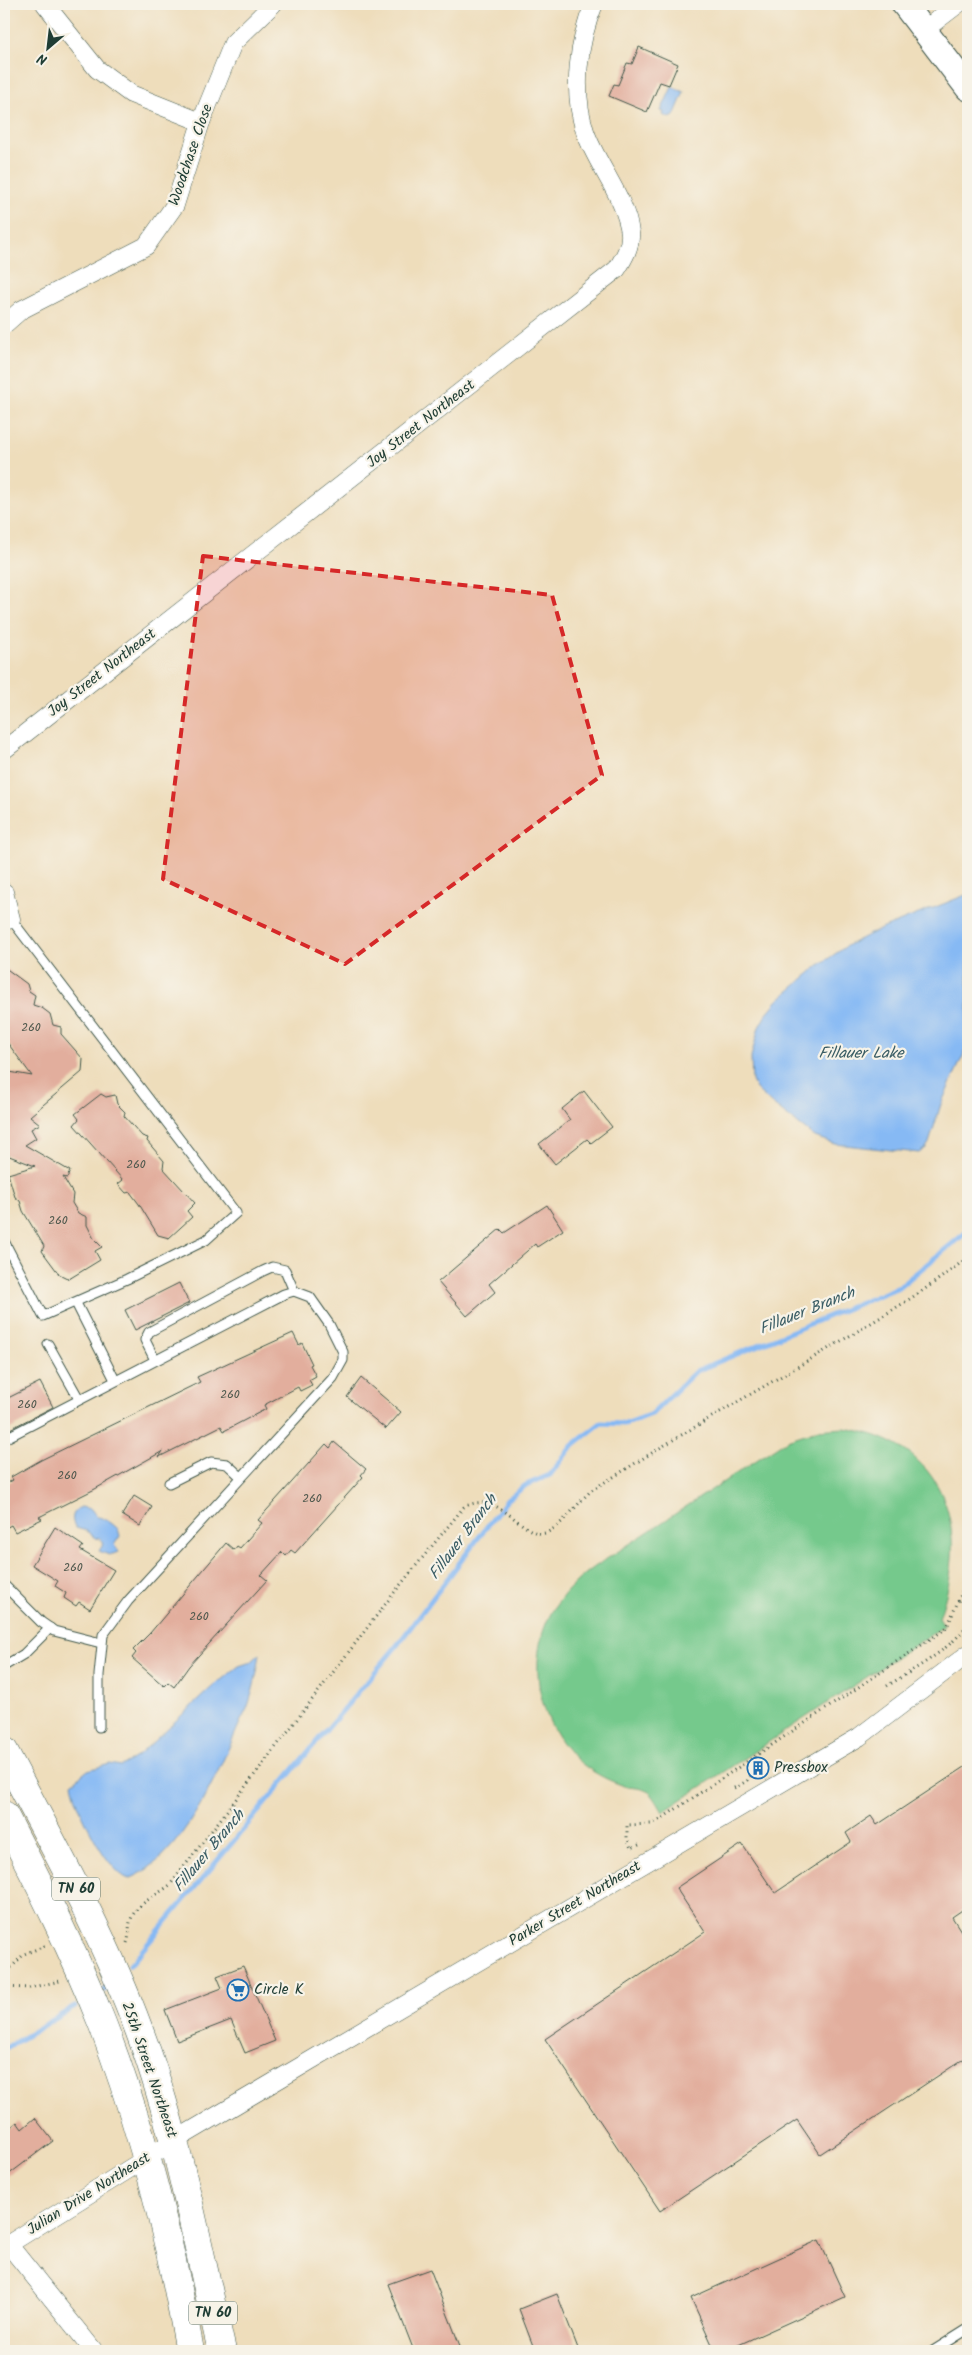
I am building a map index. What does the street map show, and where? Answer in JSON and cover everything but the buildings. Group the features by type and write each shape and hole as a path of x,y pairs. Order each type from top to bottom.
{"highway":[{"name":"25th Street Northeast","path":"4,1751 95,1925 139,2030 174,2141 222,2351"},
{"name":"25th Street Northeast","path":"4,1815 42,1890 102,2024 147,2158 176,2276 190,2351"}],"street":[{"path":"45,4 97,69 131,94 201,122"},
{"name":"Woodchase Close","path":"4,325 21,310 146,246 175,205 201,122 233,42 273,4"},
{"name":"Joy Street Northeast","path":"4,750 618,269 628,249 630,234 611,184 586,133 580,110 579,68 581,47 594,4"},
{"path":"904,4 968,88"},
{"path":"924,30 958,4"},
{"path":"4,892 7,920"},
{"name":"Parker Street Northeast","path":"174,2141 859,1736 968,1654"},
{"name":"Julian Drive Northeast","path":"6,2245 174,2141"},
{"path":"6,2245 94,2351"}],"lane":[{"path":"4,1241 43,1316 76,1303 206,1240 236,1213 7,920"},
{"path":"155,1360 145,1340 149,1332 263,1271 272,1267 285,1270 294,1291"},
{"path":"4,1438 284,1294 294,1291 304,1293 317,1304 340,1342 343,1360 333,1378 128,1601 103,1634 101,1643 99,1727"},
{"path":"76,1303 115,1380"},
{"path":"48,1344 79,1399"},
{"path":"169,1483 211,1462 227,1464 241,1477"},
{"path":"4,1586 50,1628 64,1635 101,1643"},
{"path":"4,1666 24,1654 50,1628"},
{"path":"933,2351 968,2329"}],"path":[{"path":"127,1944 130,1920 134,1913 150,1898 170,1885 464,1507 480,1501 494,1506 539,1533 546,1533 563,1520 593,1490 652,1452 893,1310 968,1258"},
{"path":"962,1562 968,1563"},
{"path":"646,1843 631,1848 626,1826 651,1824 661,1819 941,1632 947,1627 968,1578"},
{"path":"888,1686 948,1644 959,1635 968,1623"},
{"path":"728,1793 747,1781 751,1775"},
{"path":"4,1975 24,1954 65,1940"},
{"path":"4,1987 17,1990 40,1987 63,1980"}],"highlighted area":[{"path":"203,556 552,595 602,775 345,964 163,879"}],"green space":[{"path":"844,1428 878,1437 906,1451 927,1471 942,1494 950,1522 952,1552 949,1584 939,1618 944,1626 663,1812 649,1792 609,1780 581,1763 567,1749 547,1716 541,1697 538,1677 538,1657 541,1638 552,1611 563,1596 575,1583 596,1566 787,1440 817,1430"}],"water":[{"path":"672,87 684,92 674,116 670,118 663,115 664,112 661,111"},
{"name":"Fillauer Lake","path":"968,894 968,1045 941,1104 926,1148 919,1153 835,1144 815,1137 772,1104 756,1089 752,1081 751,1057 759,1027 767,1013 778,1000 822,963 848,945 874,932"},
{"path":"81,1507 91,1509 97,1517 105,1519 118,1529 120,1536 114,1545 119,1552 109,1555 99,1551 104,1543 101,1539 95,1538 87,1531 76,1528 73,1516"},
{"path":"260,1654 247,1709 195,1814 165,1854 148,1869 129,1879 120,1874 102,1852 93,1837 79,1807 72,1783 88,1770 110,1764 121,1766 139,1755 212,1687 239,1666 251,1662"}],"waterway":[{"name":"Fillauer Branch","path":"130,1965 395,1648 507,1500 526,1485 550,1475 572,1446 601,1423 625,1424 652,1414 696,1371 899,1287 968,1231"},
{"name":"Fillauer Branch","path":"104,1990 111,1986"},
{"name":"Fillauer Branch","path":"4,2049 75,2007"}],"place":[{"name":"Pressbox","path":"758,1768"},
{"name":"Circle K","path":"238,1990"}]}
